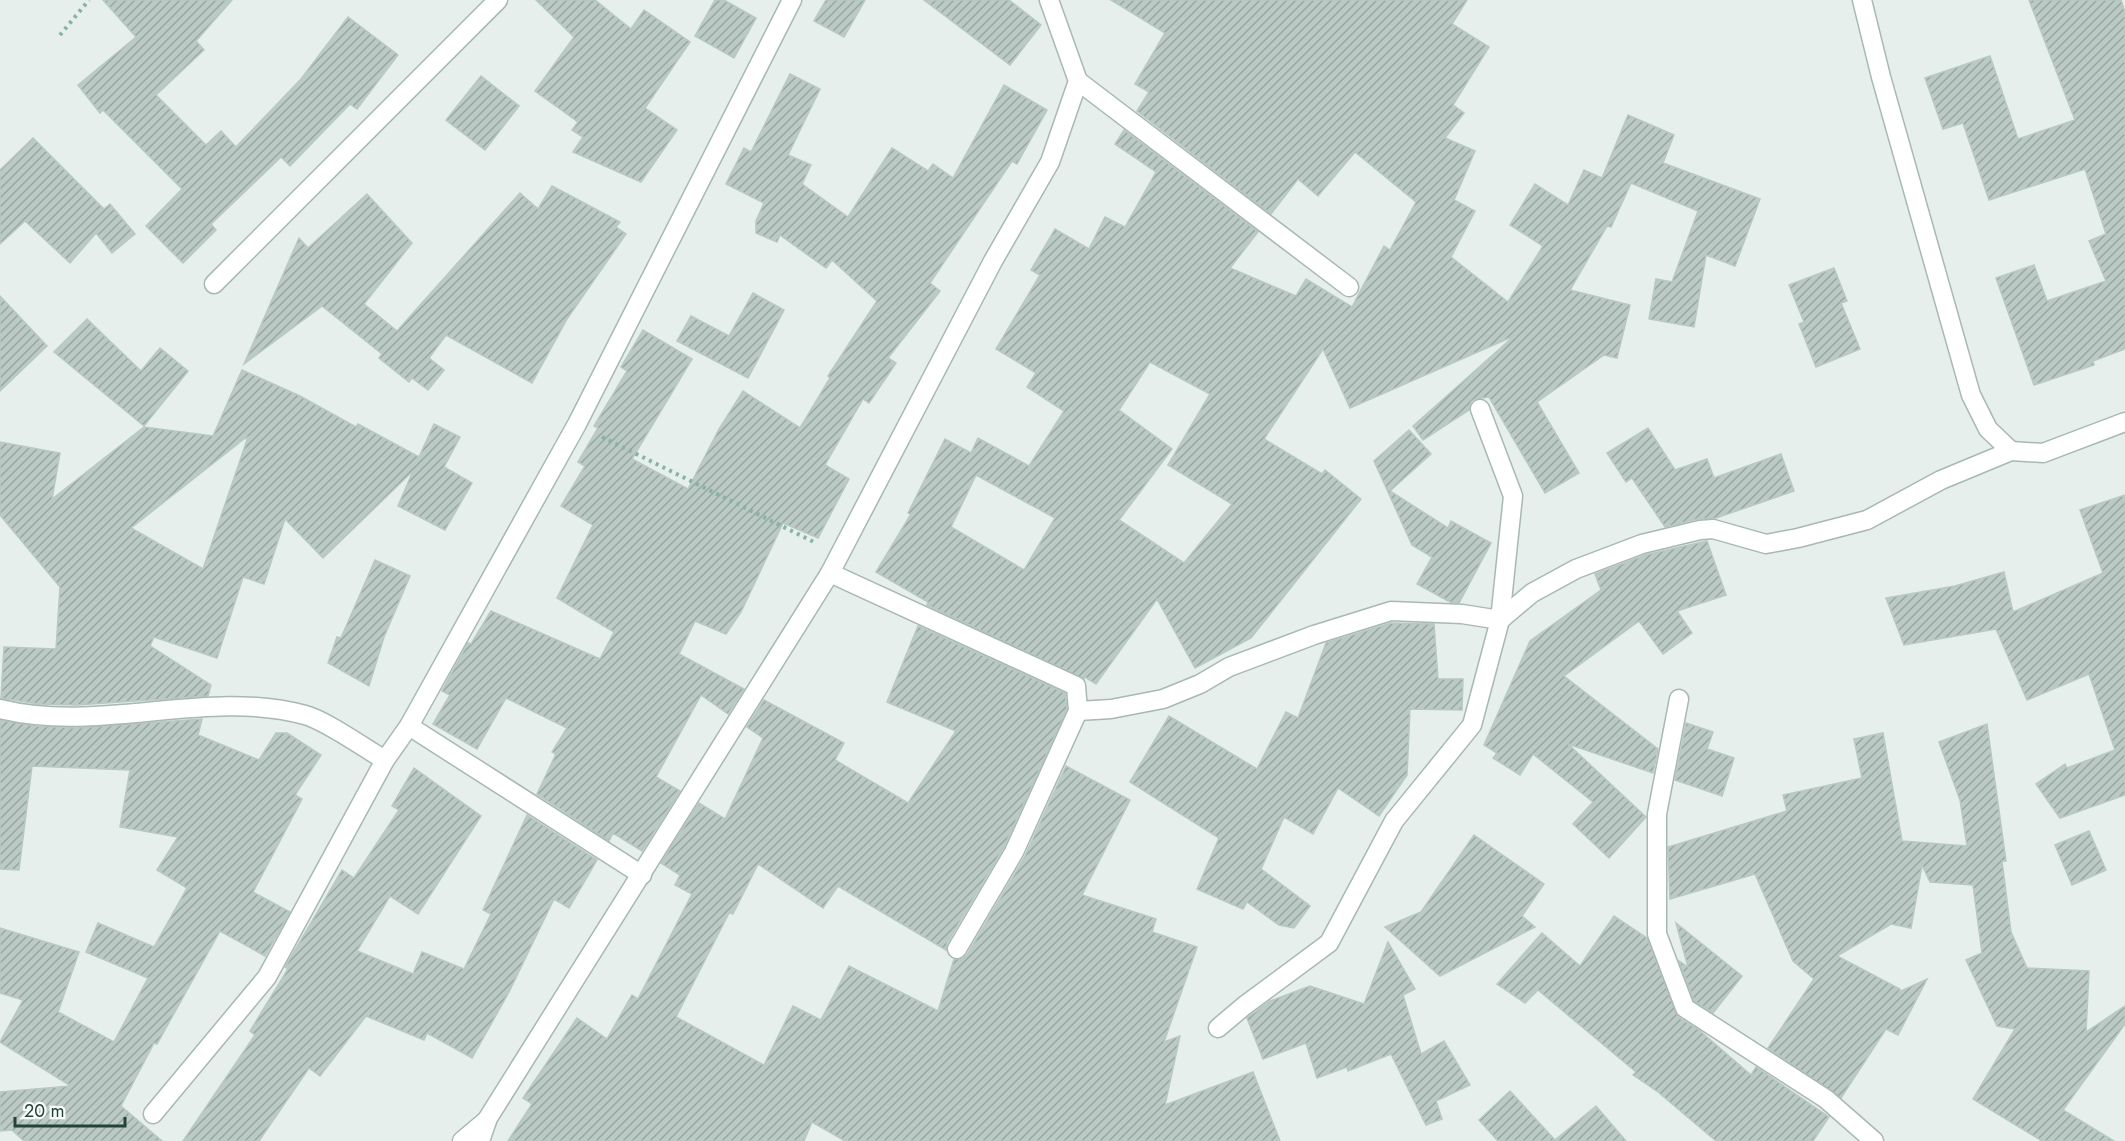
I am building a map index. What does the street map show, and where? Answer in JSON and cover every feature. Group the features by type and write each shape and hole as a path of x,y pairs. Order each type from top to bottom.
{"street":[{"path":"214,284 498,0"},
{"path":"153,1114 267,977 385,760 409,726 578,424 792,0"},
{"path":"1862,0 1884,89 1971,395 1988,429 2011,451"},
{"path":"1046,3 1078,81 1349,286"},
{"path":"480,1141 488,1118 830,573 993,261 1050,162 1078,81"},
{"path":"1218,1028 1244,1005 1329,943 1394,821 1472,725 1500,620 1513,496 1480,409"},
{"path":"1078,711 1111,709 1163,699 1200,684 1229,667 1314,635 1391,611 1462,614 1500,620 1532,593 1558,579 1642,544 1706,530 1766,544 1867,520 1941,480 2011,451 2043,453 2125,422"},
{"path":"830,573 1076,686 1078,711 1014,852 957,949"},
{"path":"1678,699 1657,814 1657,934 1685,1008 1826,1099 1875,1141"},
{"path":"0,709 52,717 261,706 308,716 385,760"},
{"path":"409,726 642,874"},
{"path":"462,1141 488,1118"}],"path":[{"path":"60,35 89,0"},
{"path":"578,424 839,555"}],"building":[{"path":"103,0 232,0 196,41 204,50 156,95 206,145 221,131 236,147 301,79 348,17 398,55 357,109 350,104 290,166 281,157 211,224 216,230 183,263 146,226 182,189 103,110 100,113 78,85 136,37"},
{"path":"536,0 595,0 631,29 644,10 690,42 645,108 677,130 641,182 573,152 583,137 572,130 578,122 535,91 574,37"},
{"path":"715,0 724,0 756,18 734,58 695,36"},
{"path":"826,0 865,0 844,37 814,21"},
{"path":"924,0 1009,0 1041,25 1010,65"},
{"path":"1111,0 1467,0 1452,24 1489,47 1453,105 1464,113 1445,138 1475,151 1454,200 1475,211 1451,257 1508,302 1543,246 1510,225 1535,184 1568,205 1584,170 1602,178 1628,115 1674,135 1663,163 1760,199 1735,266 1706,255 1694,327 1649,319 1656,279 1672,282 1698,211 1631,183 1611,227 1607,226 1570,290 1630,305 1617,358 1604,355 1537,402 1579,473 1545,493 1489,397 1475,399 1471,402 1469,410 1423,440 1413,426 1514,336 1350,408 1323,349 1264,439 1322,474 1325,470 1361,499 1251,638 1195,668 1157,599 1096,684 927,605 928,602 876,572 911,514 908,513 945,439 971,453 978,438 1029,466 1064,411 1027,387 1036,373 996,349 1040,275 1031,270 1055,229 1089,249 1105,217 1125,227 1156,172 1115,144 1124,130 1258,232 1230,268 1296,296 1306,279 1352,307 1384,246 1390,250 1416,202 1355,152 1318,196 1298,179 1271,214 1137,111 1149,92 1135,84 1165,33","holes":["1150,362 1210,394 1168,465 1232,504 1184,563 1119,520 1172,449 1119,410","976,475 1055,518 1024,570 951,527"]},
{"path":"2029,0 2121,0 2125,12 2125,349 2093,361 2094,365 2034,385 1996,278 2034,265 2047,301 2106,281 2089,241 2106,234 2085,169 1989,200 1963,123 1943,129 1925,78 1990,56 2018,139 2075,120"},
{"path":"790,74 820,89 788,155 811,165 802,184 848,217 892,148 928,171 933,164 953,178 1004,85 1047,110 1017,164 1012,161 930,283 940,291 888,358 896,363 869,403 863,399 825,465 849,479 818,538 783,523 741,612 726,634 695,621 679,654 744,689 728,714 701,695 656,777 680,791 642,851 613,833 609,841 537,794 556,754 552,752 567,728 506,698 477,749 433,724 450,695 442,691 445,685 468,643 471,644 491,611 600,659 614,632 557,598 593,525 561,506 585,466 578,462 598,428 594,426 627,371 621,367 643,330 692,359 632,459 688,489 719,429 743,391 800,428 830,378 828,376 877,301 832,260 826,268 780,235 777,242 756,233 756,221 764,203 726,184 744,148 751,152"},
{"path":"481,76 519,106 485,150 446,120"},
{"path":"33,138 104,209 110,204 135,234 112,253 96,233 70,263 25,221 0,244 0,170"},
{"path":"552,186 620,222 616,227 626,234 567,319 532,383 446,335 429,358 444,370 428,390 412,378 409,382 379,358 382,354 322,306 244,364 299,238 308,248 367,194 412,243 364,304 397,331 520,193 538,209"},
{"path":"1834,268 1847,301 1841,303 1860,349 1816,367 1799,324 1804,322 1789,285"},
{"path":"753,293 784,310 748,378 677,341 691,316 729,336"},
{"path":"0,296 47,346 0,391"},
{"path":"87,319 141,371 160,348 188,371 144,426 54,352"},
{"path":"242,370 300,396 356,427 358,424 419,457 434,424 460,437 444,467 472,483 445,530 398,506 413,471 323,558 285,519 264,584 243,577 217,658 154,637 150,646 211,685 208,696 76,705 39,704 1,698 4,647 56,649 60,587 0,515 0,442 60,453 52,499 144,427 213,436","holes":["248,437 203,569 131,528"]},
{"path":"1648,428 1675,470 1707,459 1714,478 1781,454 1794,491 1716,518 1697,519 1665,527 1632,478 1626,482 1607,453"},
{"path":"1409,430 1431,454 1390,491 1448,528 1451,521 1491,543 1459,603 1450,602 1417,584 1432,557 1412,545 1374,461"},
{"path":"2125,495 2125,795 2060,818 2036,784 2065,764 2067,768 2115,750 2089,674 2027,700 1996,629 1904,645 1886,598 1955,586 2004,572 2013,612 2103,573 2080,510"},
{"path":"1707,541 1726,595 1677,611 1692,633 1663,654 1639,621 1564,676 1658,749 1653,773 1568,744 1646,817 1609,858 1573,824 1593,802 1533,754 1520,775 1493,758 1497,753 1484,745 1530,641 1601,590 1595,574 1645,555"},
{"path":"375,560 410,576 384,637 369,686 328,663 337,637 341,638"},
{"path":"1391,623 1434,624 1438,679 1463,679 1462,710 1410,709 1407,775 1379,816 1338,788 1313,834 1284,817 1261,869 1310,906 1294,928 1279,925 1247,902 1243,909 1197,889 1219,838 1130,782 1169,716 1257,769 1286,712 1298,718 1326,643"},
{"path":"918,626 1065,693 1067,709 1004,847 947,943 946,950 838,886 823,908 758,864 733,914 729,913 676,1017 764,1065 793,1006 821,1020 849,966 938,1011 954,959 962,959 967,955 1024,858 1066,766 1130,800 1082,895 1156,919 1152,932 1197,947 1164,1042 1180,1036 1165,1105 1253,1072 1280,1141 845,1141 812,1122 804,1141 508,1141 532,1104 523,1098 577,1018 607,1039 632,995 638,999 692,894 675,885 680,875 661,863 699,803 725,819 763,738 747,727 764,700 844,743 835,760 908,803 956,731 887,702"},
{"path":"202,719 198,735 259,760 276,733 287,733 321,755 295,795 302,799 253,892 290,912 265,956 220,931 157,1044 154,1043 121,1106 162,1141 24,1141 12,1130 0,1131 0,1092 71,1086 0,1042 23,1000 0,993 0,928 79,952 58,1012 114,1042 148,978 86,952 98,923 154,947 187,888 157,870 178,837 120,827 130,770 32,766 19,870 0,869 0,720 36,726 76,728"},
{"path":"1686,723 1713,732 1707,749 1734,758 1722,796 1675,780"},
{"path":"1987,724 2006,861 2002,861 2011,932 2027,968 2089,971 2086,1032 2125,1006 2125,1024 2063,1110 2114,1141 2042,1141 1973,1099 2015,1029 1997,1026 1966,960 1982,953 1973,885 1930,882 1922,865 1911,928 1891,924 1837,956 1900,989 1899,992 1927,979 1898,1035 1886,1029 1841,1098 1768,1048 1814,979 1793,961 1755,874 1670,899 1668,847 1787,811 1783,795 1862,778 1854,739 1883,733 1902,841 1967,846 1960,800 1939,742"},
{"path":"414,768 481,816 418,914 390,896 357,951 413,974 422,952 464,969 491,914 483,910 527,815 597,860 569,908 554,899 509,992 472,1058 427,1033 424,1040 366,1016 320,1076 309,1068 259,1141 183,1141 255,1035 250,1031 288,969 285,967 342,870 354,878 399,810 392,806"},
{"path":"2089,831 2106,870 2072,885 2055,845"},
{"path":"1474,835 1544,884 1522,916 1535,927 1440,976 1385,927 1421,912"},
{"path":"1614,916 1647,938 1678,1017 1699,1030 1751,1075 1756,1067 1829,1117 1813,1141 1716,1141 1658,1092 1633,1075 1636,1072 1538,990 1525,1003 1497,984 1542,933 1580,966"},
{"path":"1676,923 1742,976 1713,1013 1694,1001 1679,961 1688,967"},
{"path":"1388,942 1415,989 1403,995 1421,1054 1444,1041 1470,1085 1436,1101 1442,1119 1426,1125 1391,1054 1348,1071 1347,1067 1317,1078 1306,1043 1263,1059 1247,1018 1270,1001 1310,986 1364,1004"},
{"path":"1510,1091 1555,1140 1596,1106 1626,1141 1498,1141 1479,1120"}]}
